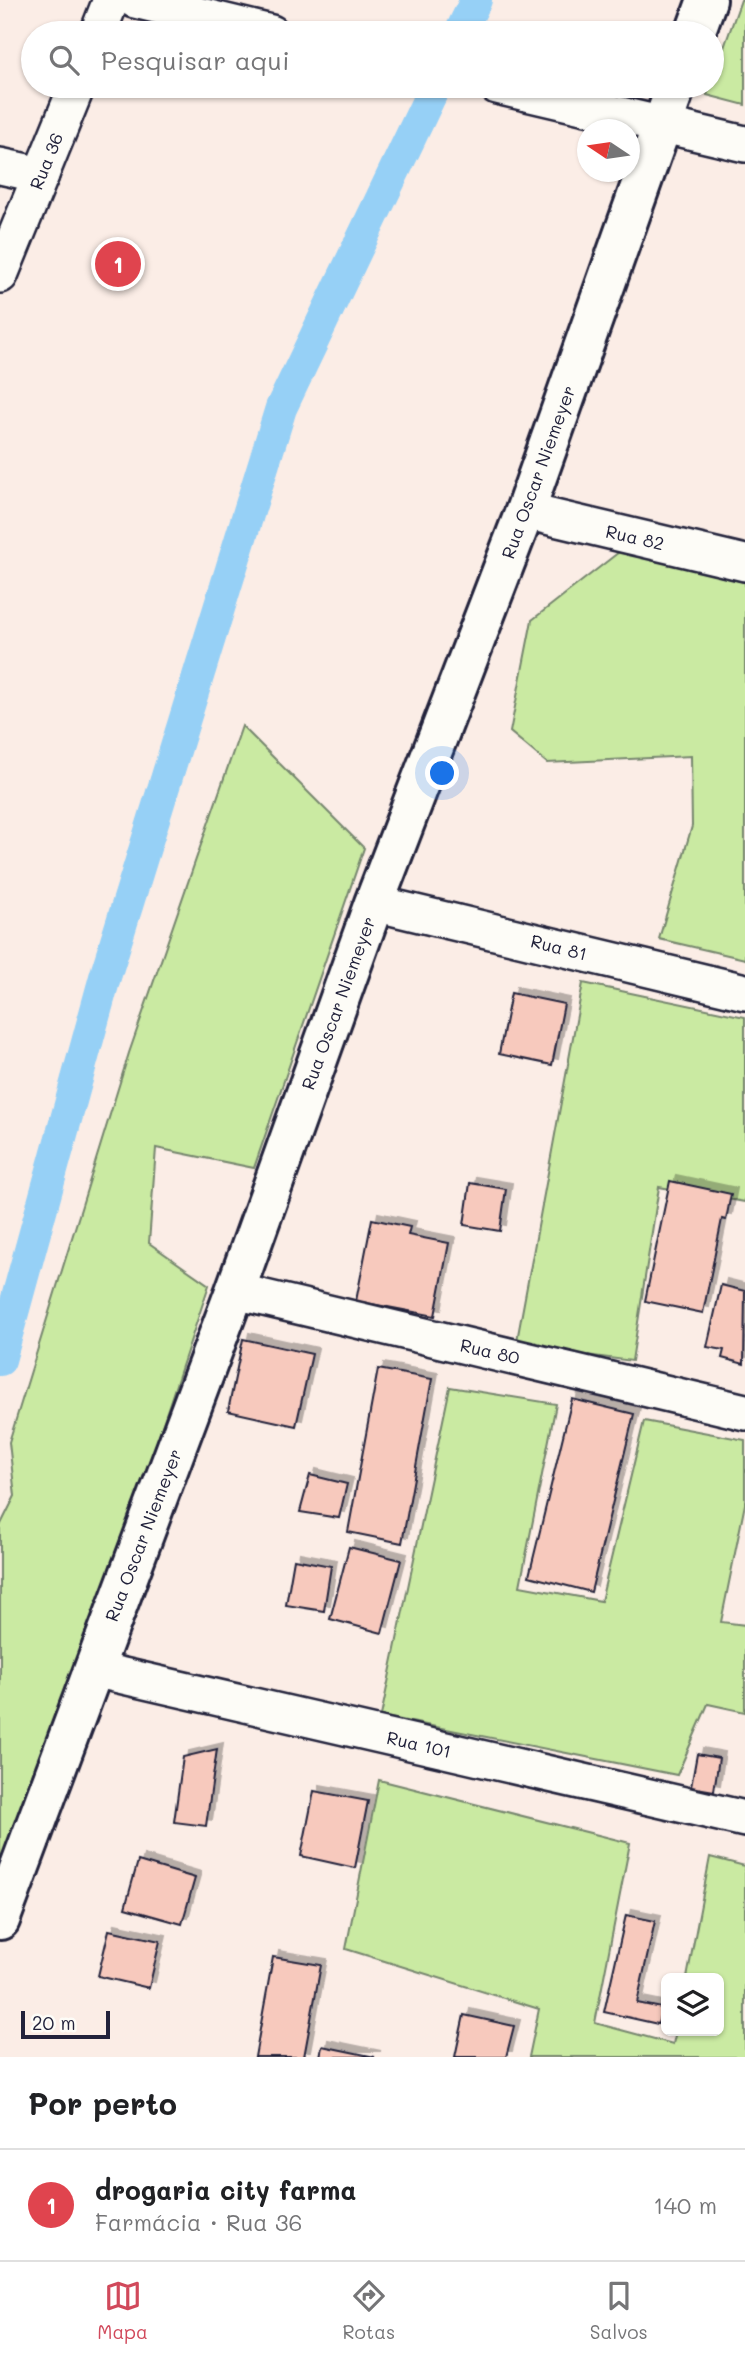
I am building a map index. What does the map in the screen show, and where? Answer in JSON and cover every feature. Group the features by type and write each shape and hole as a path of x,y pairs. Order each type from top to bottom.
{"street":[{"path":"103,21 111,0"},
{"path":"135,0 222,21"},
{"path":"699,21 707,0"},
{"name":"Rua 36","path":"0,275 72,98"},
{"path":"548,98 745,144"},
{"name":"Rua Oscar Niemeyer","path":"0,1920 235,1290 374,903 525,511 672,98"},
{"path":"0,166 41,174"},
{"name":"Rua 82","path":"525,511 745,563"},
{"name":"Rua 81","path":"374,903 745,992"},
{"name":"Rua 80","path":"235,1290 745,1412"},
{"name":"Rua 101","path":"93,1669 745,1819"}],"green space":[{"path":"741,0 745,0 745,105 718,98 724,98 724,48"},
{"path":"619,552 745,582 745,959 659,939 692,826 691,756 547,763 510,732 532,620"},
{"path":"242,726 364,848 254,1168 156,1148 149,1243 209,1285 85,1658 0,1881 0,1526 15,1496 9,1442 129,1053"},
{"path":"583,983 745,1017 745,1202 659,1187 632,1361 516,1346"},
{"path":"450,1387 556,1404 520,1586 601,1601 644,1421 745,1440 745,1504 721,1622 745,1625 745,1712 708,1704 677,1775 381,1716"},
{"path":"379,1780 630,1843 595,2023 673,2044 675,2036 724,2036 724,1973 688,1973 710,1857 745,1866 745,2057 529,2057 539,2009 346,1949"}],"building":[{"path":"511,993 564,1004 552,1065 499,1054"},
{"path":"670,1181 731,1194 726,1220 722,1219 703,1313 645,1301"},
{"path":"470,1183 506,1189 500,1231 464,1225"},
{"path":"372,1219 410,1227 408,1235 449,1243 435,1316 356,1301"},
{"path":"721,1285 745,1291 744,1364 722,1358 724,1350 707,1347"},
{"path":"243,1339 312,1354 296,1426 228,1411"},
{"path":"378,1369 432,1379 402,1543 348,1532"},
{"path":"572,1399 634,1414 591,1592 529,1576"},
{"path":"310,1475 347,1484 339,1518 300,1512"},
{"path":"349,1547 401,1560 382,1633 330,1619"},
{"path":"294,1559 331,1566 324,1611 286,1605"},
{"path":"217,1749 206,1826 174,1822 183,1757"},
{"path":"697,1754 719,1758 714,1791 691,1787"},
{"path":"314,1791 368,1801 355,1868 301,1856"},
{"path":"138,1861 195,1878 182,1924 125,1908"},
{"path":"626,1915 655,1921 637,2003 661,2008 658,2024 604,2012"},
{"path":"109,1930 160,1941 149,1988 98,1976"},
{"path":"273,1957 321,1965 304,2057 255,2057"},
{"path":"464,2015 514,2026 506,2057 455,2057"},
{"path":"322,2046 375,2057 320,2057"}],"waterway":[{"path":"466,21 476,0"},
{"path":"0,1360 105,977 281,408 429,98"}],"place":[{"name":"drogaria city farma","path":"118,264"}]}
